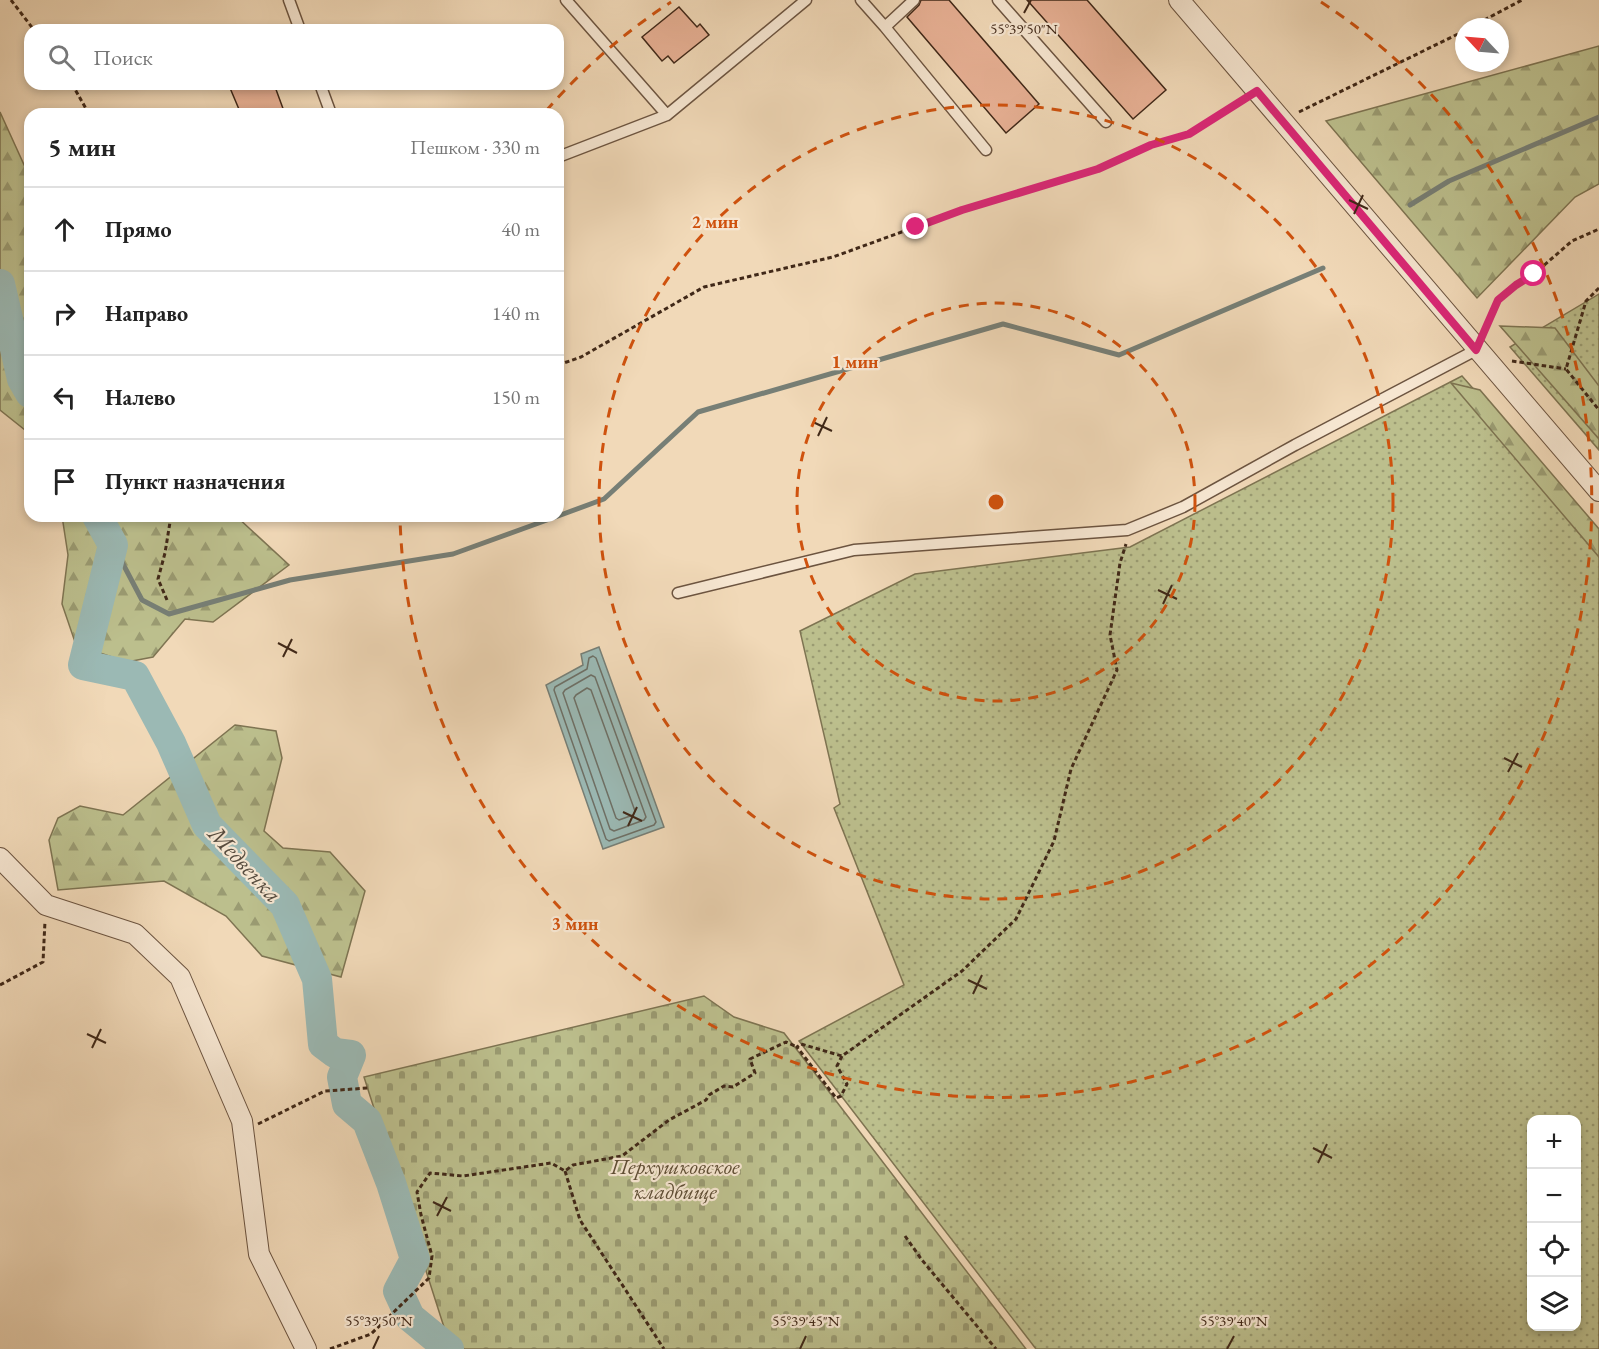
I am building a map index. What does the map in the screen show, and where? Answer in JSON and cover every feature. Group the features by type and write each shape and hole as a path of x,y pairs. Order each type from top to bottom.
{"street":[{"path":"1179,0 1599,491"},
{"path":"0,858 46,904 135,934 180,977 242,1121 259,1254 306,1349"}],"lane":[{"path":"289,0 298,24"},
{"path":"566,0 667,115"},
{"path":"564,155 667,115 806,0"},
{"path":"861,0 986,150"},
{"path":"885,27 914,0"},
{"path":"998,0 1106,122"},
{"path":"322,90 329,108"},
{"path":"678,593 854,550 1127,530 1183,507 1295,445 1479,353"}],"path":[{"path":"11,0 29,24"},
{"path":"1488,18 1522,0"},
{"path":"1281,120 1455,36"},
{"path":"75,90 86,108"},
{"path":"564,363 582,357 704,286 833,257 962,210 1098,169 1151,145 1189,134 1257,91"},
{"path":"1599,229 1572,241 1534,274 1498,300 1479,353 1566,369 1599,410"},
{"path":"1566,369 1586,301 1599,288"},
{"path":"167,600 158,579 170,522"},
{"path":"565,1171 573,1165 622,1156 669,1120 706,1100 709,1095 724,1086 733,1087 755,1073 750,1059 786,1042 797,1047 836,1098 841,1096 847,1084 837,1066 842,1056 962,971 1016,919 1054,841 1071,769 1117,670 1110,635 1127,530"},
{"path":"0,985 44,962 46,904"},
{"path":"797,1047 801,1044 842,1056"},
{"path":"243,1131 325,1091 368,1088"},
{"path":"330,1349 370,1334 429,1278 432,1256 417,1192 430,1173 463,1176 551,1163 565,1171 580,1220 664,1349"},
{"path":"905,1236 921,1260 996,1349"}],"green space":[{"path":"1599,46 1599,184 1575,197 1477,298 1326,121"},
{"path":"0,112 24,165 24,429 0,410"},
{"path":"1599,294 1599,450 1510,347"},
{"path":"1500,326 1555,328 1599,386 1599,439"},
{"path":"1462,376 1599,531 1599,1349 1036,1349 799,1041 904,985 834,808 840,804 800,631 915,574 1130,547"},
{"path":"1451,383 1480,390 1599,529 1599,557"},
{"path":"63,522 242,522 289,565 213,622 185,619 153,657 127,662 76,645 62,604 68,555"},
{"path":"235,725 276,731 282,758 264,831 283,848 330,852 365,891 341,977 262,956 226,916 164,881 58,890 49,840 58,818 80,806 123,815"},
{"name":"Перхушковское кладбище","path":"704,996 734,1017 784,1033 1026,1349 451,1349 364,1077"}],"water":[{"path":"599,647 664,827 603,849 546,685 583,665 581,654"}],"building":[{"path":"921,0 949,0 1039,104 1006,133 907,17"},
{"path":"1027,0 1087,0 1166,90 1133,119"},
{"path":"679,7 697,27 700,24 709,35 674,63 668,56 662,61 642,37"},
{"path":"231,90 276,90 283,108 238,108"}],"waterway":[{"path":"1410,205 1449,181 1599,117"},
{"path":"564,514 604,499 698,412 1003,324 1119,355 1323,268"},
{"name":"Медвенка","path":"0,284 24,382"},
{"name":"Медвенка","path":"100,522 113,545 83,665 135,676 171,743 207,825 285,905 317,979 323,1044 335,1053 351,1055 342,1077 347,1104 367,1121 391,1183 415,1259 398,1291 410,1317 449,1349"},
{"path":"113,545 142,600 169,614 290,580 453,554 541,522"}],"route":[{"path":"916,227 962,210 1098,169 1151,145 1189,134 1257,91 1476,350 1498,300 1534,274"}]}
